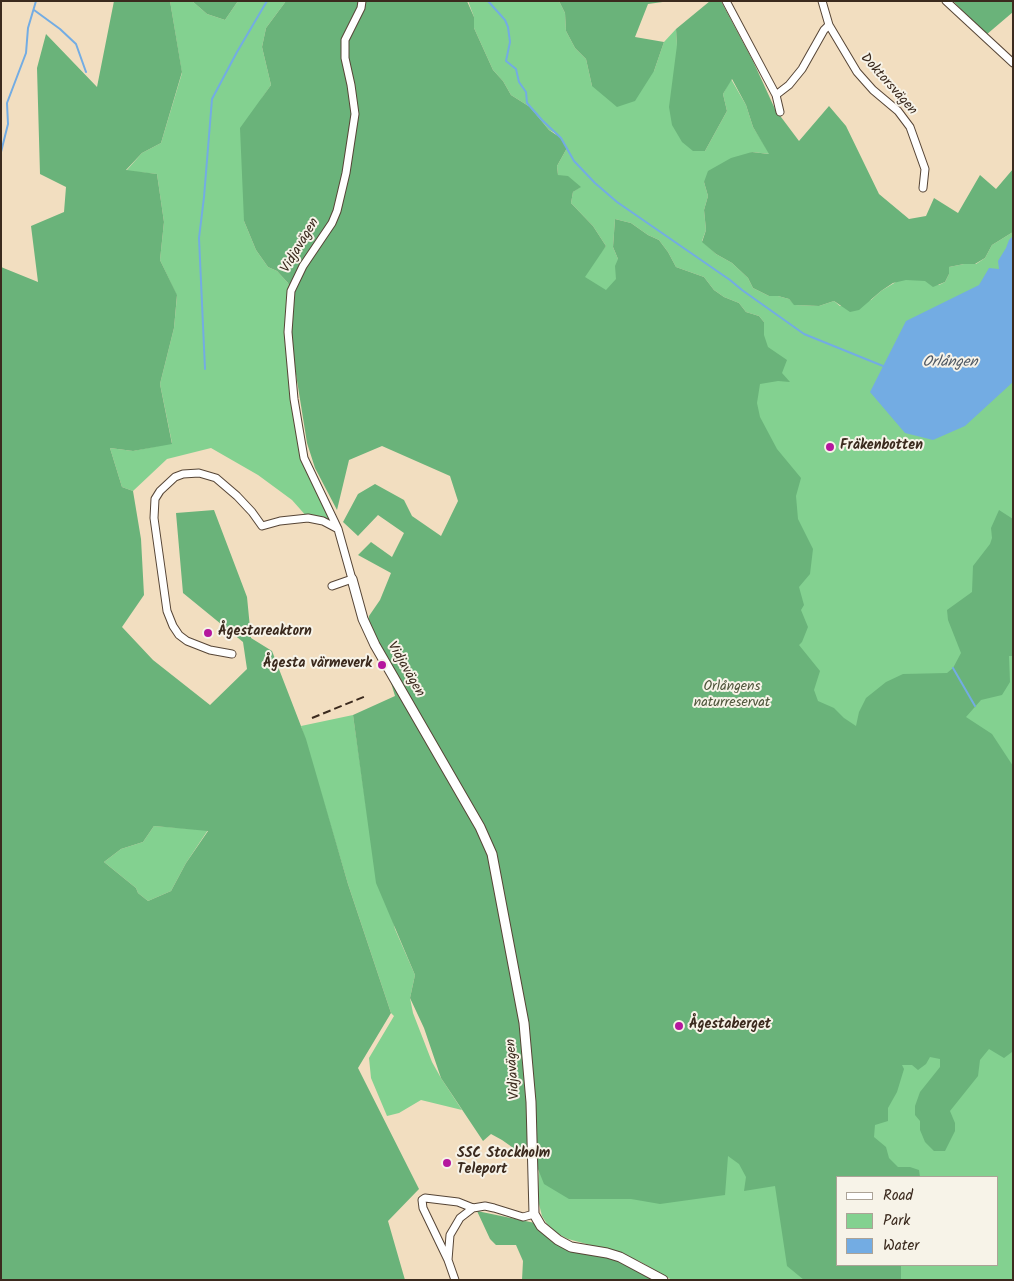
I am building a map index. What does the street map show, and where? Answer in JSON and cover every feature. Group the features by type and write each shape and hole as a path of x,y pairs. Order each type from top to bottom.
{"street":[{"name":"Vidjavägen","path":"362,1 361,8 345,40 345,58 355,114 346,173 337,210 332,223 303,266 291,291 288,332 294,399 304,458 338,529 362,619 480,827 492,854 524,1023 531,1102 534,1214"},
{"path":"726,1 776,95 780,112"},
{"name":"Doktorsvägen","path":"822,1 829,25 857,72 898,111 910,127 925,169 923,188"},
{"path":"946,1 1013,63"},
{"path":"776,95 789,85 802,69 824,30 829,25"},
{"path":"232,654 210,650 187,640 180,636 173,626 166,604 154,518 155,499 160,491 175,477 191,473 207,474 216,478 237,496 262,526 280,521 308,518 323,521 338,529"},
{"path":"332,586 352,579"},
{"path":"455,1280 448,1260 423,1208 422,1200 424,1198 458,1202 473,1208"},
{"path":"448,1260 450,1235 460,1218 473,1208 485,1206 523,1217 534,1214 541,1226 558,1240 571,1246 620,1257 663,1280"}],"green space":[{"path":"114,1 170,1 182,72 161,143 142,153 126,170 157,174 164,222 160,260 177,295 174,328 160,384 172,444 133,451 110,448 122,487 133,491 141,539 144,595 122,627 153,660 210,705 247,669 243,642 183,593 176,513 214,510 247,597 251,638 272,651 306,739 348,884 391,1013 358,1068 419,1189 388,1221 405,1280 1,1280 1,267 38,282 31,226 64,212 66,187 40,174 37,68 46,34 97,87","holes":["154,826 208,831 186,863 171,891 148,901 138,893 136,888 104,862 121,849 143,842"]},
{"path":"170,1 192,1 207,14 225,20 238,1 286,1 266,28 262,47 271,85 262,98 244,203 244,221 256,250 268,267 277,271 288,283 291,291 292,377 304,458 338,529 308,518 292,500 258,475 211,448 167,459 133,491 122,487 110,448 133,451 172,443 160,384 174,328 177,296 160,260 164,222 157,174 126,171 142,153 161,143 182,73"},
{"path":"192,1 238,1 225,20 207,14"},
{"name":"Orlångens naturreservat","path":"286,1 467,1 474,17 474,28 493,70 503,81 511,95 530,107 549,130 561,138 567,148 557,166 558,175 568,176 581,187 573,192 571,203 593,226 606,246 585,277 606,290 616,279 615,266 618,259 613,247 615,219 631,223 659,240 676,267 704,277 714,290 724,297 739,303 746,312 759,316 764,322 764,335 768,347 787,360 782,373 790,382 778,381 760,384 757,403 760,417 777,449 801,478 796,496 798,519 813,549 810,574 799,587 804,605 801,610 808,627 799,645 820,671 814,690 818,701 834,708 856,726 859,712 866,698 886,682 903,674 947,673 953,668 961,653 948,620 947,610 972,592 973,566 990,544 992,538 991,528 999,510 1013,519 1013,656 1009,656 1010,682 1002,695 981,700 966,717 992,734 1013,766 1012,1052 1004,1058 989,1049 980,1060 978,1076 950,1111 955,1123 955,1131 945,1151 934,1151 925,1142 920,1130 920,1121 915,1115 915,1106 920,1092 940,1067 940,1059 930,1057 926,1064 918,1070 912,1065 902,1065 904,1069 897,1092 888,1108 888,1121 875,1125 874,1137 886,1147 889,1158 898,1167 910,1167 919,1170 920,1176 836,1176 836,1266 901,1266 901,1280 804,1280 787,1266 775,1186 744,1191 746,1177 739,1164 728,1156 725,1195 660,1204 631,1199 569,1199 544,1184 536,1164 502,1140 491,1134 483,1141 441,1078 424,1028 410,998 415,975 376,883 353,715 395,696 386,666 366,633 369,616 380,600 391,573 358,555 371,542 392,557 404,533 378,515 358,536 343,522 358,494 375,484 404,500 412,516 441,536 458,501 450,476 382,446 349,460 337,510 315,468 307,443 295,368 290,331 291,291 288,283 277,271 268,267 256,250 244,221 240,128 271,85 262,47 266,28"},
{"name":"Orlångens naturreservat","path":"468,1 559,1 565,13 566,31 575,48 586,59 592,86 654,71 664,42 676,29 677,45 705,151 727,111 723,94 731,79 746,105 753,127 770,154 752,152 704,182 708,196 704,210 706,230 702,241 716,254 732,263 748,278 753,288 769,296 789,299 795,305 819,306 834,301 840,306 871,300 881,291 909,274 939,285 945,282 949,274 949,267 976,264 985,258 992,245 1013,232 1013,1280 672,1280 639,1261 620,1253 568,1239 558,1234 547,1224 542,1216 538,1200 539,1156 503,533 450,428 606,246 593,226 571,203 573,192 580,187 558,175 557,166 567,148 530,107 511,95 503,81 493,70 474,28 474,17","holes":["615,219 631,223 659,240 676,267 704,277 714,290 724,297 739,303 746,312 759,316 764,322 764,336 618,259 613,247"]},
{"path":"559,1 670,1 648,4 635,37 664,42 654,71 635,101 617,107 592,86 586,59 575,48 566,31 565,13"},
{"path":"710,1 721,1 753,61 775,109 799,141 829,106 846,126 879,194 909,219 926,216 934,198 958,213 980,175 996,189 1013,169 1013,232 992,245 985,258 975,264 949,267 949,274 945,282 933,287 925,281 906,280 893,283 859,310 850,312 834,301 819,306 794,305 789,299 769,296 753,288 748,278 732,263 716,254 702,242 706,230 704,210 708,196 704,182 708,171 731,158 752,152 769,154 753,127 746,105 732,79 723,94 727,111 705,151 693,151 682,142 672,125 669,107 677,45 676,29"},
{"path":"953,1 1013,1 1013,12 986,35"},
{"path":"353,715 368,819 395,929 415,975 410,998 413,1013 432,1062 462,1110 421,1100 399,1113 387,1116 371,1078 369,1058 394,1016 391,1013 348,884 301,726"},
{"path":"154,826 208,830 186,863 171,891 148,901 138,893 136,888 104,862 121,849 143,842"},
{"path":"477,1211 535,1223 559,1242 607,1253 663,1280 522,1280 523,1261 516,1245 496,1245 490,1239"}],"water":[{"name":"Orlången","path":"1013,236 1013,382 965,426 933,440 905,433 870,392 906,321 979,285 989,268 999,269 998,261"}],"waterway":[{"path":"1,152 8,124 7,103 26,53 28,28 36,1"},
{"path":"205,369 199,238 212,99 267,1"},
{"path":"488,1 505,20 508,27 510,42 506,61 516,69 519,82 526,92 527,103 561,138 574,161 595,183 617,202 804,334 883,366"},
{"path":"34,10 60,29 76,44 86,72"},
{"path":"953,668 975,706"}],"railway":[{"path":"312,718 366,696"}],"place":[{"name":"Fräkenbotten","path":"830,447"},
{"name":"Ågestareaktorn","path":"208,633"},
{"name":"Ågesta värmeverk","path":"382,665"},
{"name":"Ågestaberget","path":"679,1026"},
{"name":"SSC Stockholm Teleport","path":"447,1163"}]}
